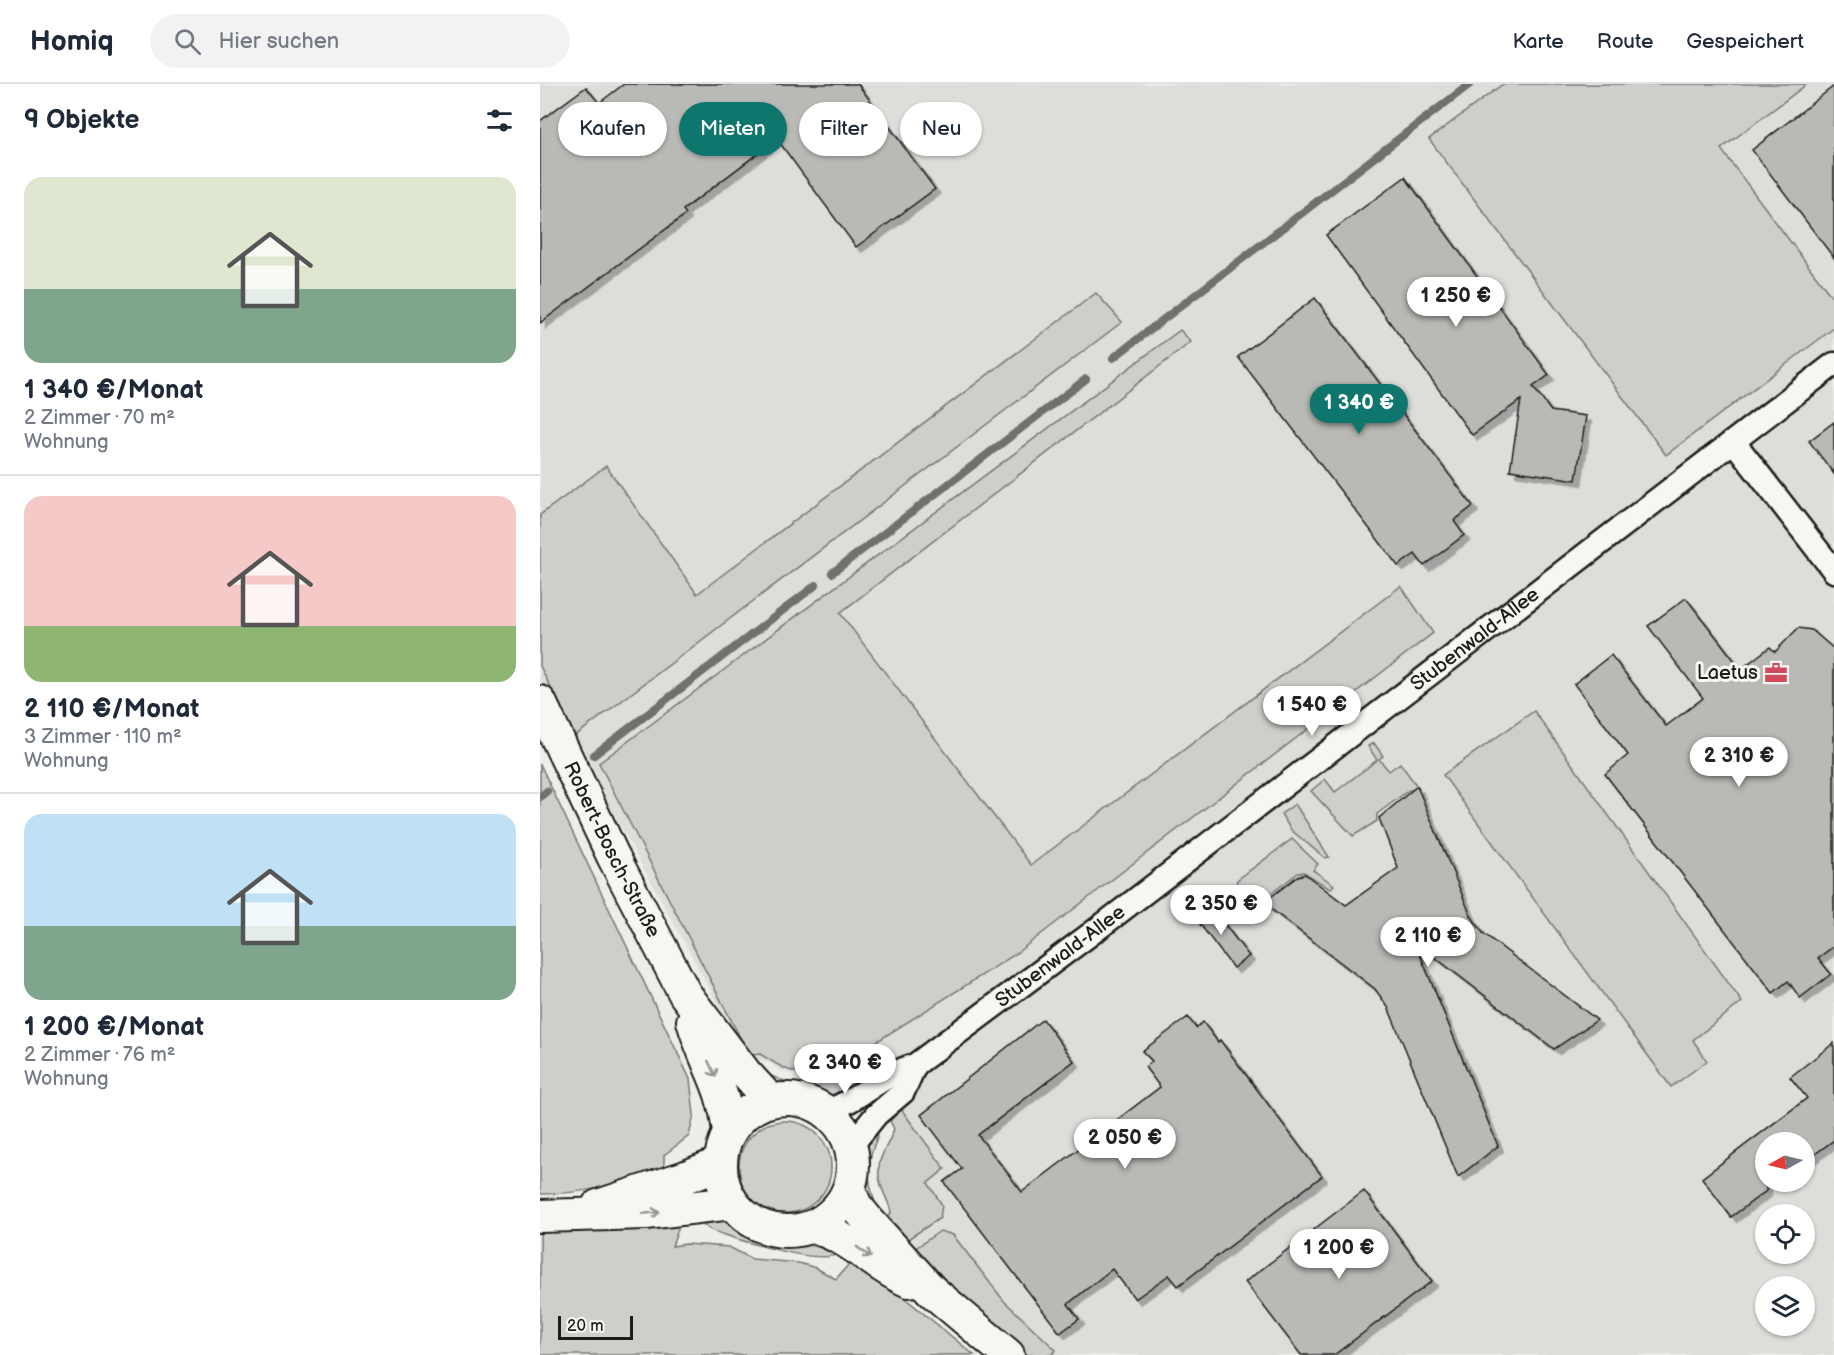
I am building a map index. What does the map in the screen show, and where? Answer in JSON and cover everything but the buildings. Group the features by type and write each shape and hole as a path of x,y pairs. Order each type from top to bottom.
{"street":[{"name":"Stubenwald-Allee","path":"826,1111 862,1095 897,1070 915,1065 1096,930 1834,364"},
{"path":"1734,442 1834,571"},
{"name":"Robert-Bosch-Straße","path":"540,702 613,856 685,994 745,1073 770,1100"},
{"name":"Robert-Bosch-Straße","path":"685,994 698,1040 721,1088 726,1105 729,1131"},
{"name":"Stubenwald-Allee","path":"851,1146 876,1115 903,1092 915,1065"},
{"name":"Robert-Bosch-Straße","path":"732,1203 723,1184 720,1163 729,1131 739,1118 754,1107 770,1100 789,1098 809,1102 826,1111 841,1126 851,1146 854,1168 849,1190 833,1212 812,1227"},
{"path":"571,1215 687,1177 720,1163"},
{"path":"849,1190 856,1206 932,1291 1008,1355"},
{"path":"540,1216 646,1214 732,1203 744,1216 768,1228 794,1231 812,1227 829,1231 896,1275 932,1291"}],"shaded area":[{"path":"540,84 1834,84 1834,1355 1034,1355 899,1237 883,1152 893,1128 847,1062 828,1072 799,1074 781,1071 770,1063 747,1057 540,679"},
{"path":"1503,84 1807,84 1721,149 1834,300 1834,328 1666,455 1429,139"},
{"path":"1096,293 1122,322 575,736 540,666 540,515 606,466 697,594"},
{"path":"1180,330 1191,342 840,613 1031,865 1401,586 1433,633 1014,955 844,1062 827,1070 806,1073 791,1071 760,1054 749,1055 599,763"},
{"path":"1534,711 1742,1002 1693,1040 1707,1061 1671,1087 1443,775"},
{"path":"1374,743 1383,756 1379,759 1389,771 1400,763 1419,789 1409,790 1377,814 1377,821 1353,836 1311,791 1325,779 1335,792 1377,760 1368,746"},
{"path":"540,764 690,1079 694,1115 689,1136 664,1155 664,1171 603,1187 540,1194"},
{"path":"1295,804 1329,857 1325,858 1291,830 1281,814"},
{"path":"1292,839 1318,864 1313,870 1334,885 1330,889 1304,872 1298,873 1268,896 1266,906 1250,916 1234,895 1237,880"},
{"path":"761,1070 773,1077 793,1083 842,1077 847,1090 822,1096 794,1093 775,1086"},
{"path":"901,1109 945,1169 928,1183 942,1205 940,1218 908,1239 897,1238 882,1224 891,1213 879,1176 880,1162 894,1129 890,1121"},
{"path":"785,1121 802,1125 817,1135 827,1150 831,1167 827,1184 817,1199 802,1209 785,1213 768,1209 753,1199 743,1184 739,1167 743,1150 753,1135 768,1125"},
{"path":"874,1129 878,1135 869,1162 869,1178 876,1206 863,1192 858,1177 863,1151"},
{"path":"684,1213 672,1246 686,1244 729,1247 752,1259 799,1263 816,1268 836,1279 855,1257 974,1355 540,1355 540,1232 622,1224"},
{"path":"701,1214 729,1220 743,1232 771,1243 810,1241 839,1253 829,1256 796,1254 736,1239 709,1229 704,1225"},
{"path":"940,1231 953,1235 1004,1301 1056,1350 1051,1355 1026,1355 910,1252"}],"waterway":[{"path":"1113,358 1470,84"},
{"path":"832,573 1086,379"},
{"path":"594,755 816,585"},
{"path":"540,797 547,791"}],"place":[{"name":"Laetus","path":"1776,673"}]}
